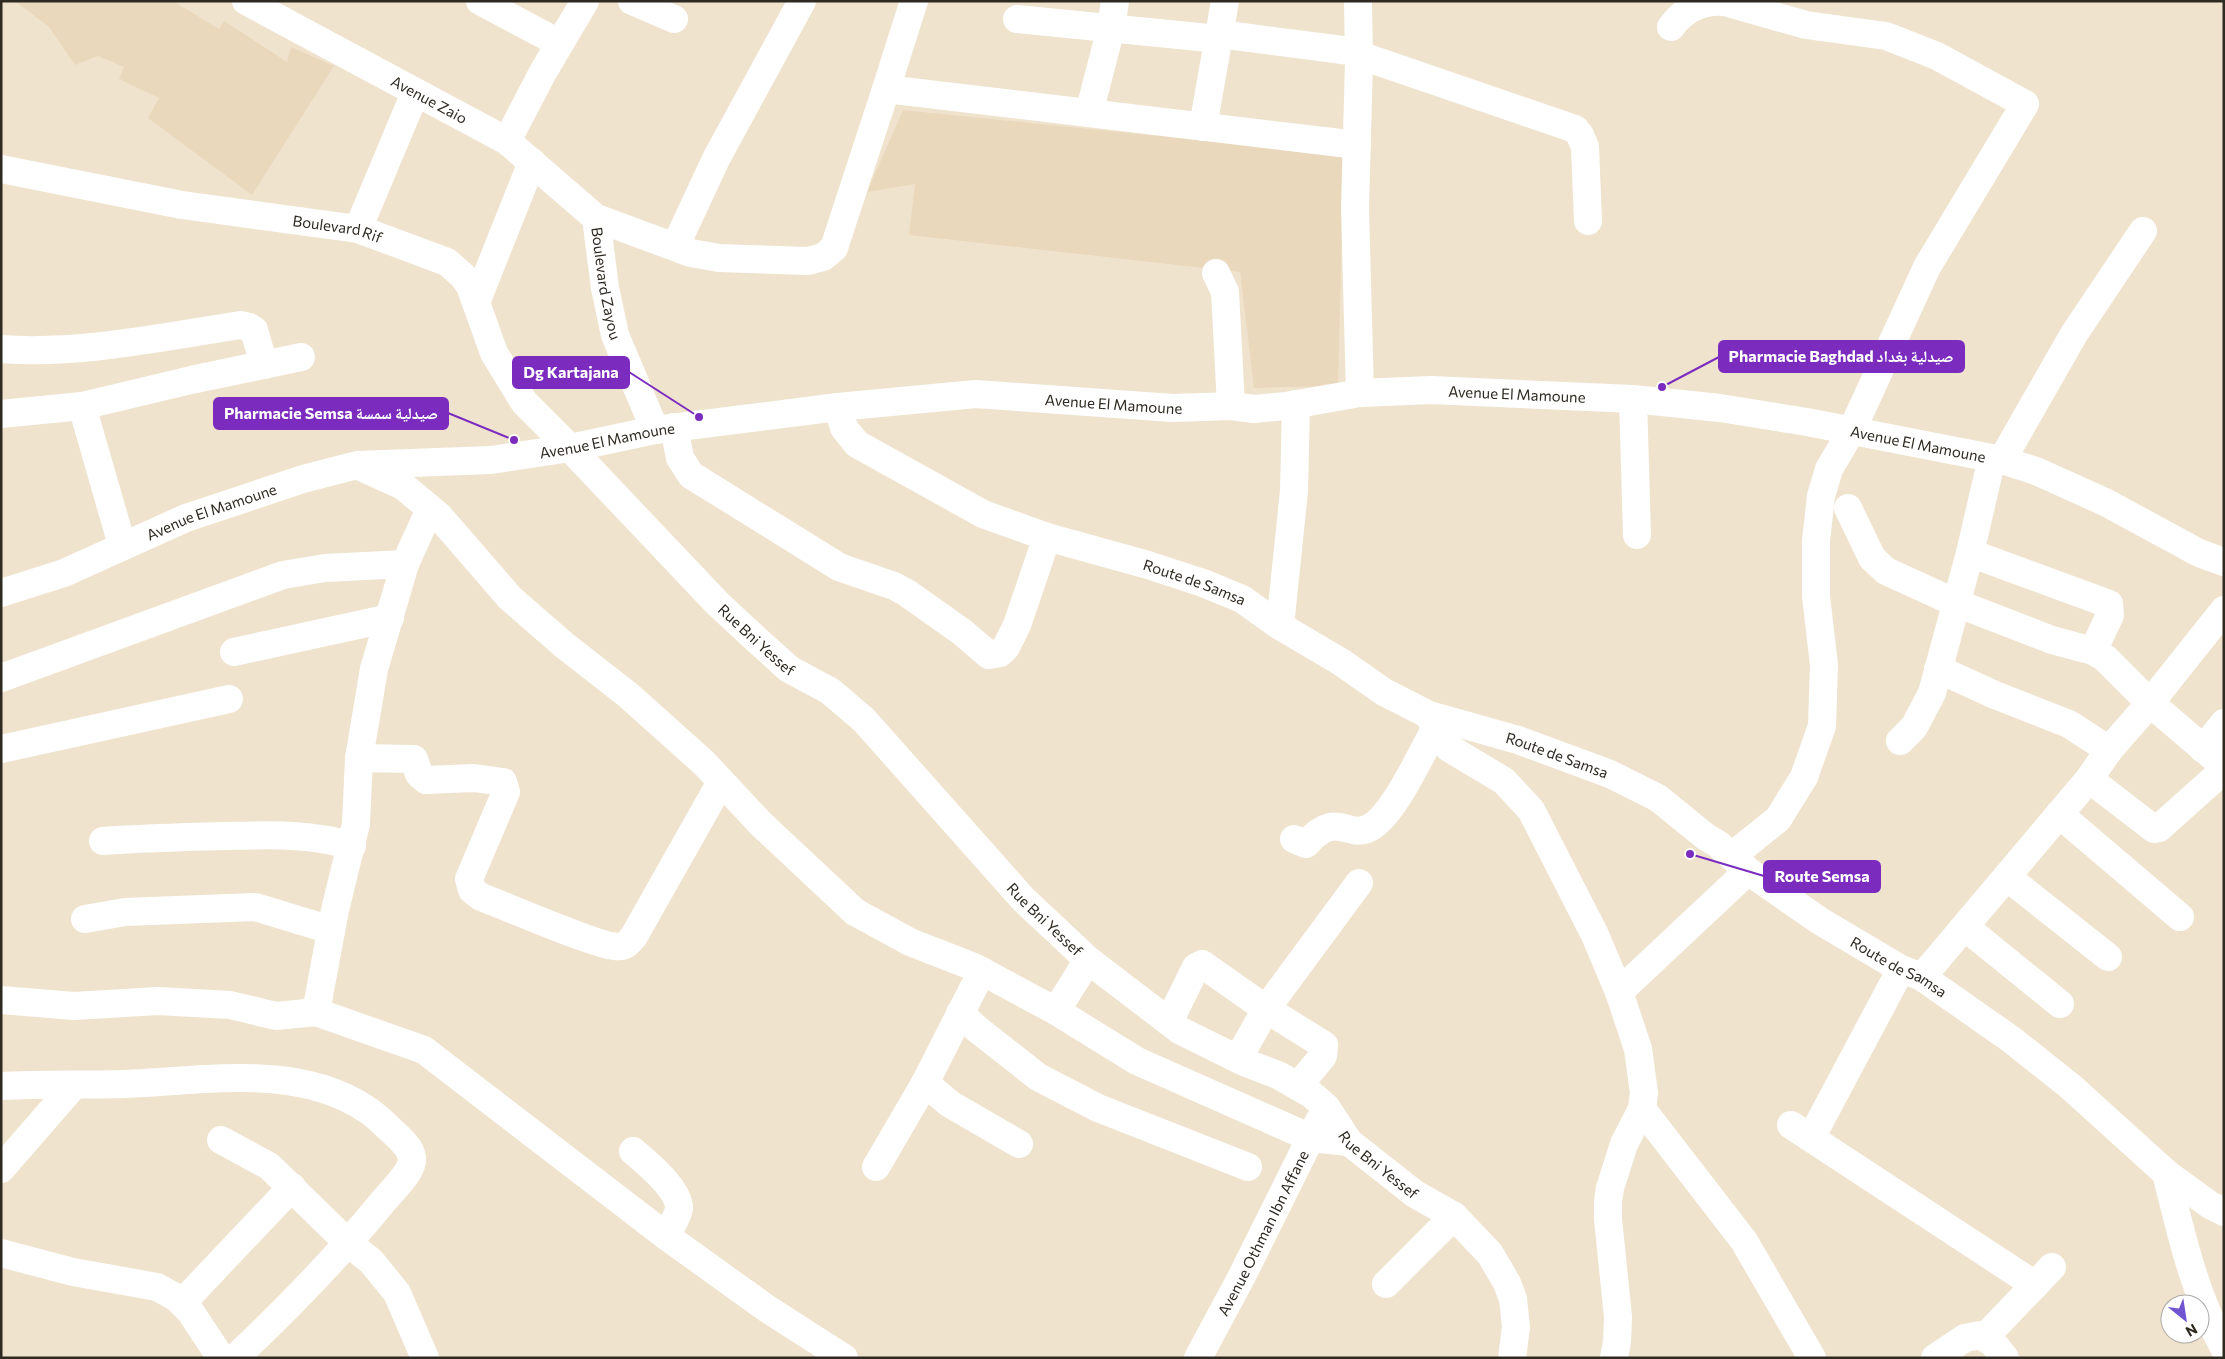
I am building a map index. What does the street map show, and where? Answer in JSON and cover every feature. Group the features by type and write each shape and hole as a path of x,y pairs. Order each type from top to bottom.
{"street":[{"name":"Avenue Zaio","path":"246,1 415,93 470,120 507,142 596,218 645,238 691,253 719,258 808,261 828,253 837,243 914,1"},
{"path":"480,1 559,44"},
{"path":"507,142 559,44 585,1"},
{"path":"632,1 674,19"},
{"path":"675,247 716,159 802,1"},
{"path":"1089,113 1111,28 1115,1"},
{"path":"1203,127 1225,1"},
{"path":"1358,1 1356,260 1360,393"},
{"path":"1619,992 1740,864 1778,819 1804,777 1822,726 1824,665 1816,596 1817,519 1829,469 1852,430 1927,266 2025,104 1938,56 1878,34 1806,25 1716,1 1688,10 1678,17 1672,27"},
{"path":"1017,19 1219,37 1358,54 1575,129 1585,147 1588,221"},
{"path":"886,89 1357,145"},
{"path":"358,229 415,93"},
{"path":"477,300 532,162"},
{"name":"Boulevard Rif","path":"1,169 182,205 358,229 447,262 463,276 477,300 486,333 503,371 524,402 570,448"},
{"name":"Boulevard Zayou","path":"596,218 605,288 615,335 664,429 691,475 839,567 907,593 962,632 989,654 1000,653 1012,638 1047,537"},
{"path":"1900,741 1914,727 1925,710 1932,693 1997,459 2074,334 2143,231"},
{"path":"1216,273 1225,292 1231,406"},
{"path":"1,349 44,351 152,339 240,325 254,330 264,365"},
{"path":"1,414 82,406 139,391 301,357"},
{"name":"Avenue El Mamoune","path":"1,593 64,573 122,545 186,518 303,479 357,465 491,460 570,448 664,429 838,407 976,394 1173,408 1231,406 1254,409 1360,393 1431,390 1633,400 1720,408 1852,430 1997,459 2036,472 2097,498 2199,553 2224,562"},
{"path":"1633,400 1637,535"},
{"path":"1280,626 1294,491 1296,404"},
{"path":"82,406 122,545"},
{"name":"Route de Samsa","path":"838,407 844,428 857,444 983,514 1047,537 1148,564 1203,583 1242,600 1432,722 1518,740 1610,774 1658,798 1706,837 1718,844 1740,864 1820,921 1912,973 2012,1040 2071,1087 2166,1173 2210,1206 2224,1212"},
{"name":"Rue Bni Yessef","path":"570,448 718,604 751,635 789,669 830,691 864,720 1016,892 1088,960 1180,1031 1238,1059 1278,1074 1298,1086 1326,1107 1349,1142 1415,1194 1454,1216 1490,1254 1507,1283 1516,1327 1512,1358"},
{"path":"357,465 403,486 430,509 510,598 564,645 628,695 704,763 807,870 855,912 910,942 982,971 1056,1011 1137,1061 1226,1102 1312,1138 1349,1142"},
{"path":"1848,508 1872,558 1886,571 1956,603 2052,640 2093,651 2105,658 2150,703 2224,768 2163,824 2154,829 2089,779"},
{"path":"316,1012 331,930 356,824 359,758 374,669 406,564 430,509"},
{"path":"1970,554 2109,604 2110,615 2093,651"},
{"path":"1,678 282,575 325,568 406,564"},
{"path":"1985,1337 2043,1276 1801,1132 1912,973 1965,927 2089,779 2109,750 2150,703 2224,610"},
{"path":"234,652 390,618"},
{"path":"1938,669 1995,695 2070,724 2109,750"},
{"path":"1,749 230,699"},
{"path":"1294,840 1306,844 1319,831 1333,826 1365,830 1372,827 1391,808 1432,722"},
{"path":"1432,722 1449,748 1504,781 1530,810 1595,935 1619,992 1641,1060 1644,1093 1642,1109 1624,1144 1610,1188 1608,1201 1608,1219 1618,1303 1618,1342 1614,1358"},
{"path":"2203,749 2224,723"},
{"path":"359,758 414,758 419,774 426,780 474,778 503,782 506,792 469,879 474,892 481,897 584,937 621,947 626,945 634,936 721,782"},
{"path":"2059,814 2180,917"},
{"path":"103,841 150,838 283,836 317,838 352,846"},
{"path":"2007,877 2108,957"},
{"path":"1238,1059 1266,1009 1359,883"},
{"path":"86,919 126,912 255,907 331,930"},
{"path":"1965,927 2060,1004"},
{"path":"1056,1011 1088,960"},
{"path":"1169,1022 1196,967 1201,964 1266,1009 1324,1045 1323,1056 1298,1086"},
{"path":"876,1167 925,1083 982,971"},
{"path":"1,1000 74,1006 167,1001 230,1006 276,1016 316,1012 424,1050 666,1236 766,1308 844,1358"},
{"path":"960,1013 977,1029 1038,1077 1098,1108 1248,1167"},
{"path":"1,1086 244,1078 289,1081 318,1087 348,1099 367,1110 406,1144 412,1156 411,1166 348,1244 298,1298 236,1358"},
{"path":"925,1083 950,1104 1019,1144"},
{"path":"1,1169 74,1085"},
{"name":"Avenue Othman Ibn Affane","path":"1198,1358 1242,1276 1326,1107"},
{"path":"1642,1109 1744,1241 1812,1358"},
{"path":"221,1140 269,1166 348,1244 371,1261 397,1293 425,1358"},
{"path":"633,1151 663,1179 676,1199 678,1213 666,1236"},
{"path":"2166,1173 2188,1264 2212,1325 2224,1348"},
{"path":"182,1303 292,1187"},
{"path":"1386,1284 1454,1216"},
{"path":"1,1253 73,1272 157,1287 177,1298 190,1311 221,1358"},
{"path":"1935,1358 1965,1338 1980,1335 1985,1337 2005,1358"}],"shaded area":[{"path":"15,1 173,1 219,29 224,21 287,62 291,47 334,66 252,195 148,118 159,98 119,79 124,67 98,56 75,65 49,27"},
{"path":"903,110 1344,155 1338,386 1254,388 1240,272 909,235 915,184 867,192"}],"place":[{"name":"Pharmacie Baghdad صيدلية بغداد","path":"1662,387"},
{"name":"Dg Kartajana","path":"699,417"},
{"name":"Pharmacie Semsa صيدلية سمسة","path":"514,440"},
{"name":"Route Semsa","path":"1690,854"}]}
